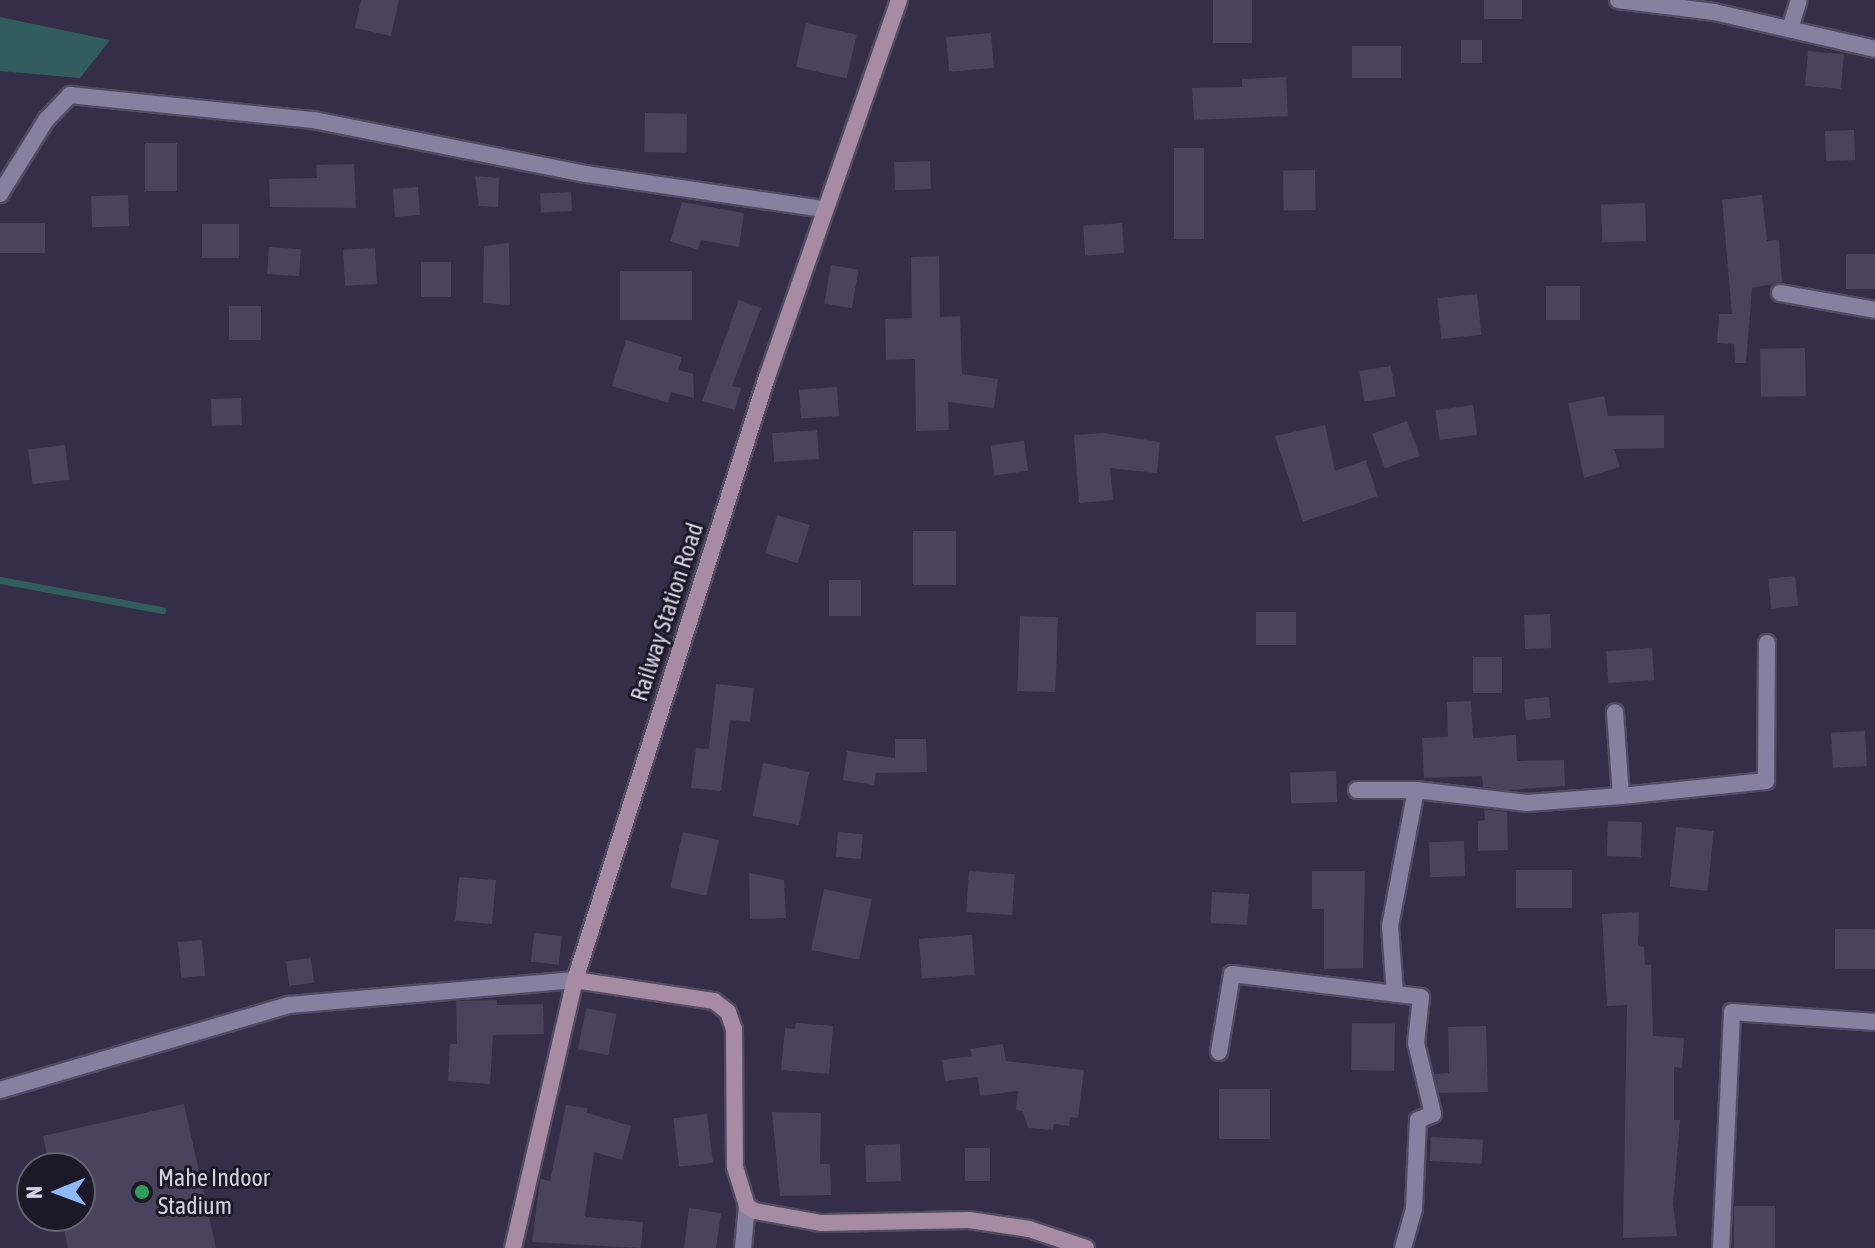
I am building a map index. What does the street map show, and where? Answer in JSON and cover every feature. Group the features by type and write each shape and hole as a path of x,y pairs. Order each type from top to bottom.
{"street":[{"name":"Railway Station Road","path":"513,1248 575,980 824,209 899,0"},
{"path":"1618,0 1714,12 1875,49"},
{"path":"1790,29 1799,0"},
{"path":"0,194 46,120 70,95 313,120 586,174 824,209"},
{"path":"1780,293 1875,310"},
{"path":"1357,790 1416,790 1527,803 1766,781 1767,643"},
{"path":"1615,712 1621,796"},
{"path":"1395,994 1390,926 1416,790"},
{"path":"1219,1052 1232,974 1421,997 1416,1043 1433,1114 1418,1120 1414,1209 1403,1248"},
{"path":"0,1090 289,1005 575,980 714,1001 728,1012 734,1029 735,1167 747,1206 743,1248"},
{"path":"1721,1248 1732,1012 1875,1022"},
{"path":"747,1206 772,1216 822,1223 969,1220 1029,1229 1086,1248"}],"shaded area":[{"path":"0,17 110,40 80,78 0,71"}],"building":[{"path":"361,0 399,0 391,36 355,28"},
{"path":"1213,0 1252,0 1252,43 1213,43"},
{"path":"1484,0 1522,0 1522,19 1484,19"},
{"path":"806,23 857,35 847,79 796,67"},
{"path":"991,33 994,68 949,72 946,37"},
{"path":"1461,40 1482,40 1482,63 1461,63"},
{"path":"1352,46 1401,46 1401,78 1352,78"},
{"path":"1808,51 1844,54 1841,89 1805,86"},
{"path":"1286,77 1288,116 1194,120 1192,88 1242,87 1242,79"},
{"path":"645,113 687,114 686,153 644,152"},
{"path":"1854,130 1855,160 1826,161 1825,131"},
{"path":"145,143 177,143 177,191 145,191"},
{"path":"1174,148 1204,148 1204,239 1174,239"},
{"path":"930,161 931,189 895,190 894,162"},
{"path":"354,164 356,208 270,207 269,179 317,178 316,165"},
{"path":"1315,170 1316,210 1284,211 1283,171"},
{"path":"475,176 499,178 498,207 479,206"},
{"path":"418,187 420,215 395,217 393,189"},
{"path":"571,192 572,211 541,213 540,194"},
{"path":"128,195 129,226 92,227 91,196"},
{"path":"1762,195 1767,241 1779,240 1782,282 1752,288 1746,363 1735,363 1734,344 1717,343 1719,314 1732,314 1722,200"},
{"path":"682,202 744,213 739,247 701,240 698,250 670,241"},
{"path":"1645,203 1646,241 1602,243 1601,205"},
{"path":"0,223 45,223 45,253 0,253"},
{"path":"1122,223 1124,253 1085,256 1083,226"},
{"path":"202,224 239,224 239,258 202,258"},
{"path":"509,243 510,305 483,303 484,246"},
{"path":"269,247 301,249 299,276 267,274"},
{"path":"375,248 377,284 345,286 343,250"},
{"path":"1846,254 1875,254 1875,289 1846,289"},
{"path":"939,256 940,317 960,316 962,374 998,379 994,408 948,402 949,430 916,431 915,359 886,360 885,319 912,318 911,257"},
{"path":"421,262 451,262 451,297 421,297"},
{"path":"831,265 859,270 852,308 824,303"},
{"path":"620,271 692,271 692,320 620,320"},
{"path":"1546,286 1580,286 1580,320 1546,320"},
{"path":"1477,294 1481,335 1442,339 1437,298"},
{"path":"739,300 761,308 732,386 741,388 735,410 702,401"},
{"path":"229,306 261,306 261,340 229,340"},
{"path":"626,340 682,357 678,370 693,374 694,398 671,392 668,403 612,386"},
{"path":"1805,348 1806,396 1761,397 1760,349"},
{"path":"1391,366 1396,397 1364,402 1359,371"},
{"path":"837,387 839,416 801,419 799,390"},
{"path":"1604,396 1608,416 1664,415 1664,448 1614,449 1620,467 1584,478 1568,403"},
{"path":"241,398 242,425 212,426 211,399"},
{"path":"1473,405 1477,435 1440,440 1435,410"},
{"path":"1407,421 1420,456 1385,468 1372,434"},
{"path":"1325,425 1335,471 1366,460 1378,496 1303,522 1275,436"},
{"path":"817,430 819,459 774,462 772,433"},
{"path":"1103,433 1160,442 1157,473 1110,468 1113,500 1079,503 1074,435"},
{"path":"1024,441 1028,471 995,475 990,446"},
{"path":"65,445 69,480 33,484 28,450"},
{"path":"777,515 810,525 798,563 765,553"},
{"path":"913,531 956,531 956,585 913,585"},
{"path":"1795,576 1798,606 1771,609 1768,579"},
{"path":"829,580 861,580 861,616 829,616"},
{"path":"1256,612 1296,612 1296,645 1256,645"},
{"path":"1550,614 1551,648 1525,649 1524,615"},
{"path":"1020,616 1058,617 1055,692 1017,691"},
{"path":"1652,648 1654,680 1608,683 1606,651"},
{"path":"1473,657 1502,657 1502,693 1473,693"},
{"path":"716,684 754,688 750,722 730,720 721,791 691,788 696,748 709,749"},
{"path":"1549,697 1551,718 1526,720 1524,699"},
{"path":"1471,701 1473,738 1516,735 1517,761 1564,760 1565,786 1507,790 1483,787 1482,776 1424,778 1422,738 1448,737 1447,702"},
{"path":"1865,731 1867,766 1833,768 1831,733"},
{"path":"895,739 926,739 927,772 876,773 874,785 843,780 847,751 895,758"},
{"path":"763,763 809,772 799,825 753,816"},
{"path":"1336,771 1337,802 1291,804 1290,773"},
{"path":"1484,809 1507,812 1508,850 1478,851 1478,821 1485,820"},
{"path":"1608,821 1642,822 1641,857 1607,856"},
{"path":"1676,827 1714,831 1708,891 1670,887"},
{"path":"683,832 719,840 706,896 670,888"},
{"path":"838,832 863,834 861,859 836,857"},
{"path":"1464,841 1465,876 1430,877 1429,842"},
{"path":"1516,870 1572,870 1572,908 1516,908"},
{"path":"969,871 1015,874 1012,915 966,912"},
{"path":"1312,871 1365,871 1363,968 1324,969 1324,909 1312,909"},
{"path":"749,873 784,880 786,918 750,919"},
{"path":"459,877 496,880 492,924 455,921"},
{"path":"824,889 872,899 859,960 811,950"},
{"path":"1212,892 1249,894 1247,925 1210,923"},
{"path":"1639,912 1638,946 1644,947 1645,965 1651,965 1653,1036 1684,1038 1682,1068 1674,1067 1674,1120 1680,1120 1673,1205 1677,1236 1623,1238 1627,1005 1607,1006 1602,914"},
{"path":"1835,929 1875,929 1875,969 1835,969"},
{"path":"534,933 562,936 559,965 531,962"},
{"path":"972,935 975,975 922,979 919,939"},
{"path":"202,940 205,976 181,978 178,942"},
{"path":"311,958 314,983 289,986 286,961"},
{"path":"497,1000 497,1005 543,1004 544,1034 493,1035 490,1084 448,1081 450,1044 457,1044 456,1001"},
{"path":"586,1008 616,1014 608,1055 578,1049"},
{"path":"796,1023 833,1026 829,1074 781,1070 785,1028 795,1029"},
{"path":"1352,1023 1395,1024 1394,1071 1351,1070"},
{"path":"1486,1026 1488,1092 1439,1093 1435,1074 1449,1073 1448,1027"},
{"path":"1003,1044 1006,1061 1084,1070 1078,1118 1070,1117 1069,1126 1054,1124 1053,1130 1028,1128 1023,1111 1016,1110 1018,1091 980,1096 978,1077 945,1081 942,1060 972,1056 970,1049"},
{"path":"1219,1089 1270,1089 1270,1139 1219,1139"},
{"name":"Mahe Indoor Stadium","path":"184,1104 216,1248 68,1248 64,1232 96,1232 96,1152 46,1152 43,1136"},
{"path":"566,1105 587,1108 587,1113 631,1126 622,1160 594,1152 585,1217 643,1222 641,1248 532,1242 540,1179 550,1181"},
{"path":"772,1112 821,1113 820,1164 830,1164 831,1195 780,1196"},
{"path":"707,1114 713,1163 679,1167 673,1118"},
{"path":"1431,1137 1483,1140 1482,1164 1430,1161"},
{"path":"900,1144 901,1181 866,1182 865,1145"},
{"path":"965,1148 990,1148 990,1181 965,1181"},
{"path":"1734,1206 1775,1206 1775,1248 1734,1248"},
{"path":"689,1208 721,1213 716,1248 684,1248"}],"waterway":[{"path":"0,580 162,610"}],"place":[{"name":"Mahe Indoor Stadium","path":"142,1192"}]}
